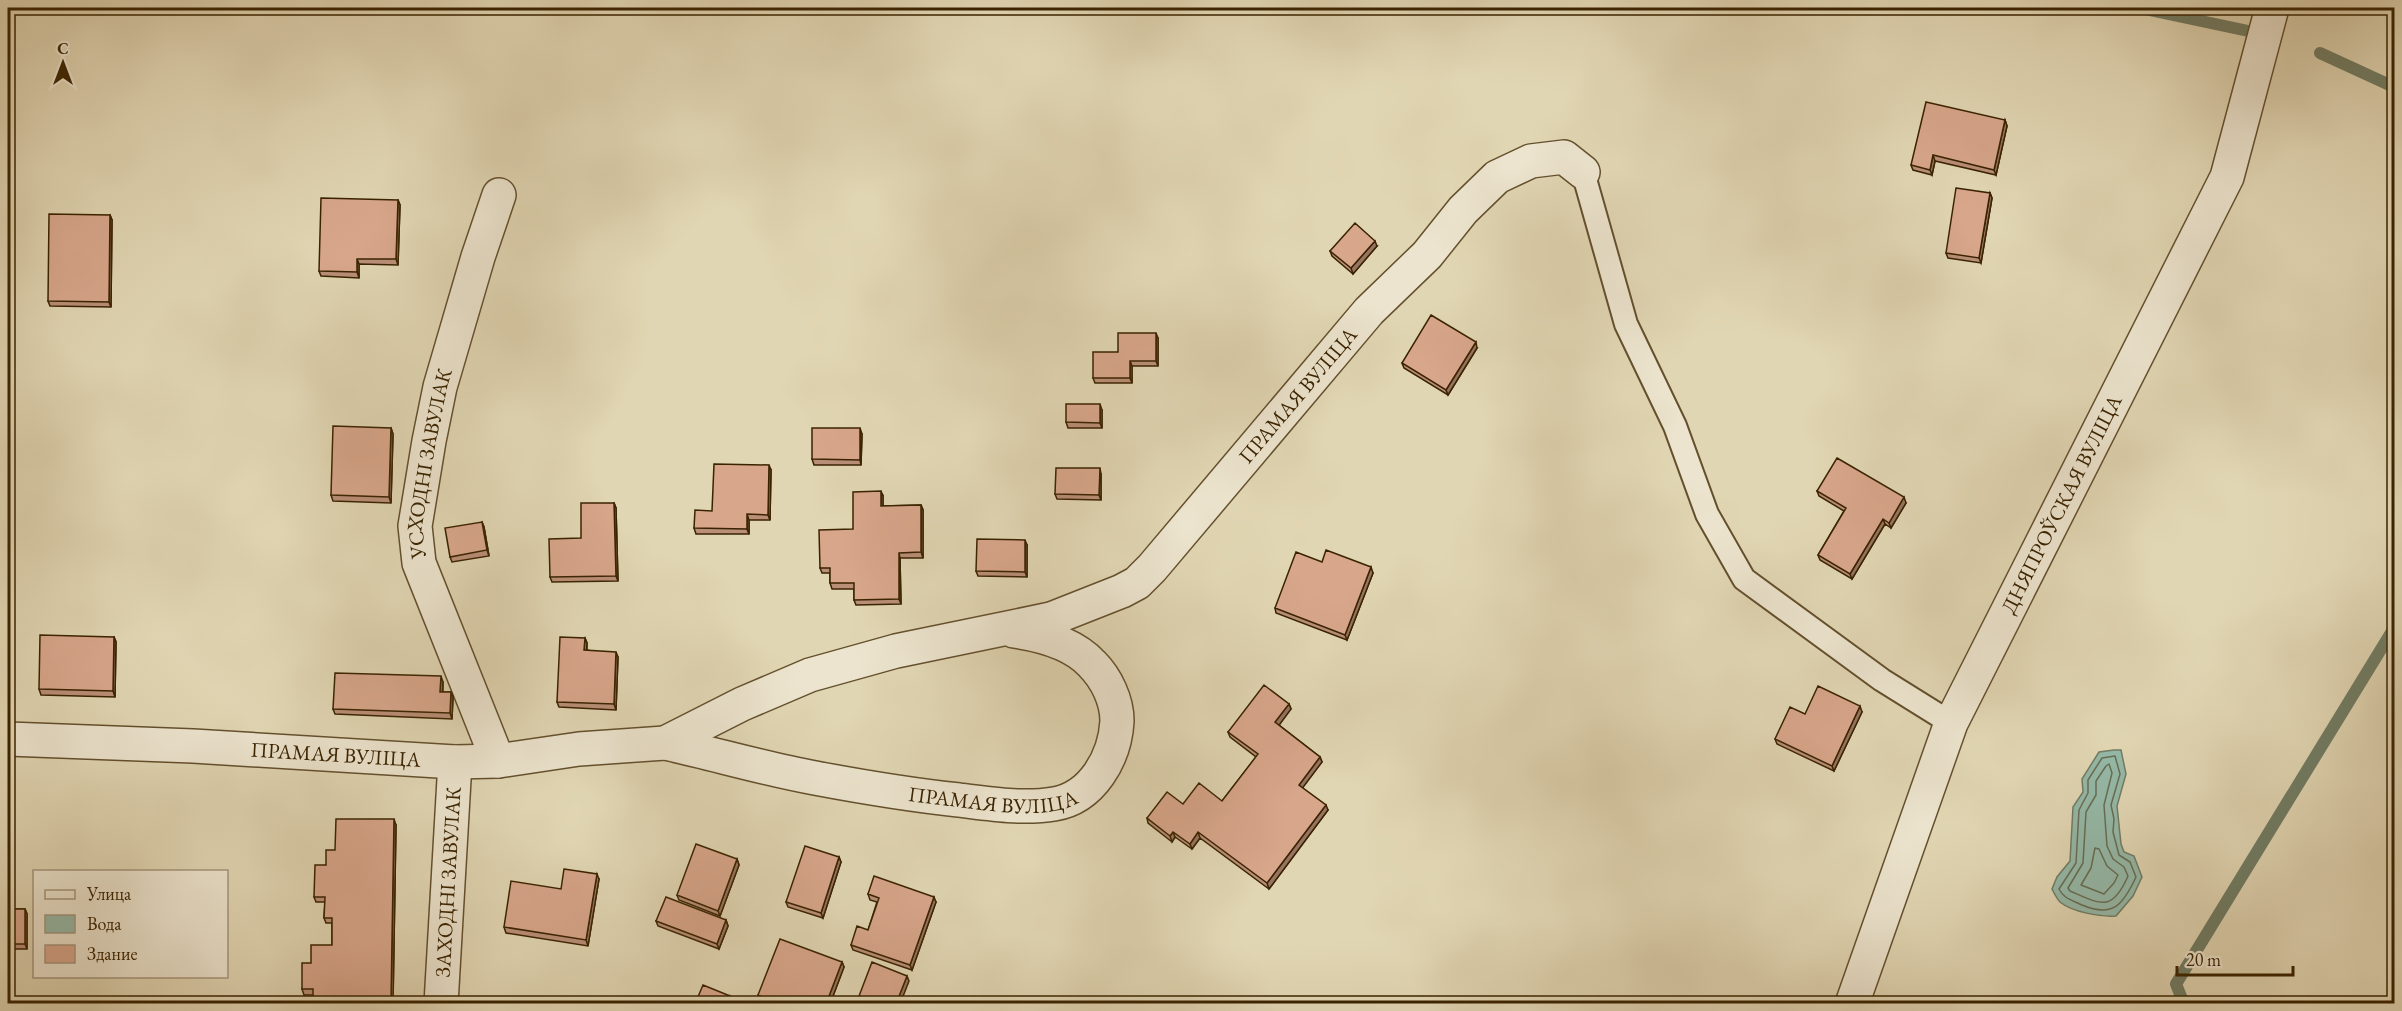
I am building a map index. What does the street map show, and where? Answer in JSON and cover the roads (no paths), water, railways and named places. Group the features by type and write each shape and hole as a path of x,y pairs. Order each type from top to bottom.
{"street":[{"name":"ДНЯПРОЎСКАЯ ВУЛІЦА","path":"1852,1004 1951,723 2227,177 2272,8"},
{"name":"ПРАМАЯ ВУЛІЦА","path":"665,743 771,690 810,675 896,651 1051,619 1137,583 1369,311 1427,255 1463,210 1497,177 1531,161 1564,158 1583,172"},
{"name":"УСХОДНІ ЗАВУЛАК","path":"498,761 419,564 415,526 440,387 478,257 499,195"},
{"name":"ПРАМАЯ ВУЛІЦА","path":"8,739 193,746 455,762 498,761 579,749 665,743 814,778 933,798 1023,805 1053,805 1071,800 1085,792 1108,759 1117,720 1114,700 1106,682 1092,662 1072,649 1050,638 1004,630"},
{"name":"ЗАХОДНІ ЗАВУЛАК","path":"441,1004 455,762"}],"lane":[{"path":"1583,172 1626,324 1675,426 1707,514 1744,579 1882,680 1951,723"}],"water":[{"path":"2121,750 2126,774 2117,806 2121,844 2124,852 2134,856 2142,877 2133,896 2116,916 2094,915 2065,906 2052,889 2057,877 2070,861 2073,807 2083,792 2082,779 2099,752"}],"waterway":[{"path":"2140,8 2253,32"},
{"path":"2320,53 2394,87"},
{"path":"2184,1004 2176,984 2394,628"}]}
